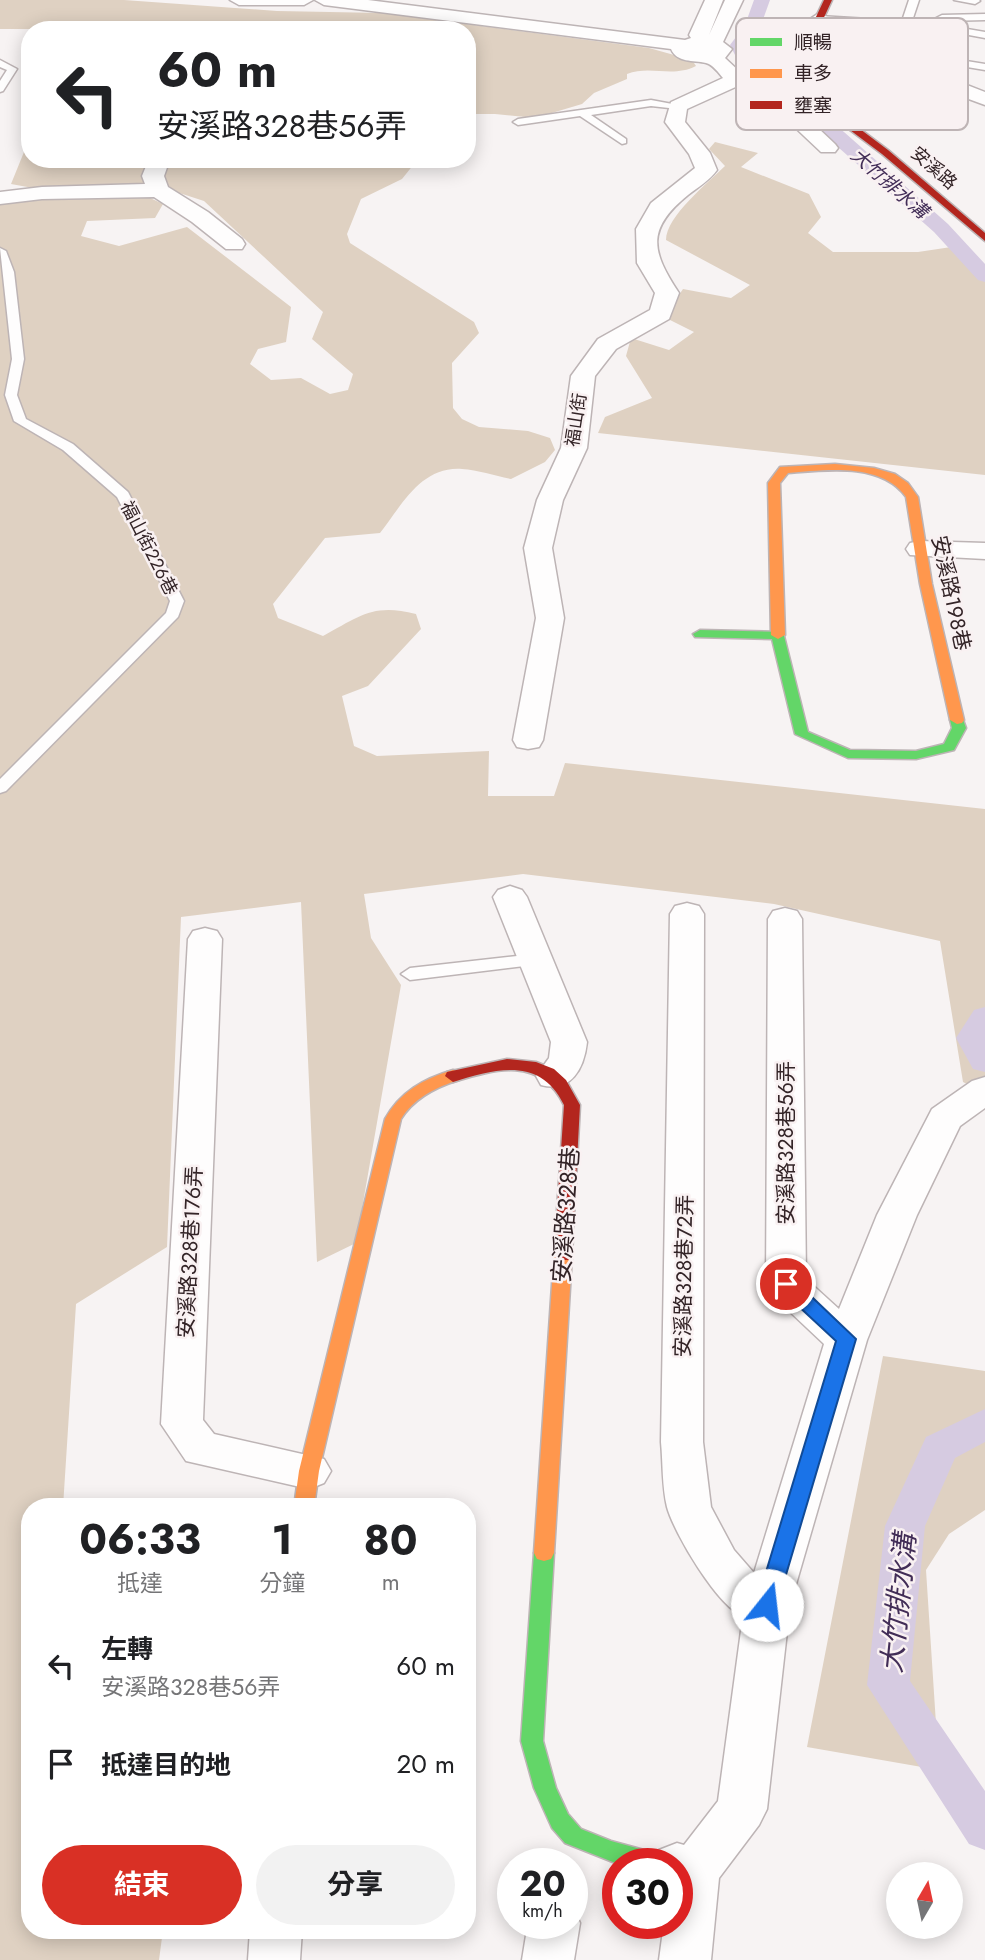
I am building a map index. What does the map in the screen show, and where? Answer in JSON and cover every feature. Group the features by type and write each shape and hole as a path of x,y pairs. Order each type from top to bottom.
{"street":[{"path":"239,0 304,0"},
{"path":"324,0 710,50"},
{"path":"678,106 736,79 698,35 714,0"},
{"path":"710,50 719,37 734,0"},
{"path":"819,18 828,0"},
{"path":"968,93 985,99"},
{"name":"福山街","path":"528,740 550,618 538,548 550,500 574,447 583,376 607,344 662,314 667,293 648,263 647,229 659,208 706,170 704,158 687,141 675,122 678,106"},
{"path":"809,130 828,148"},
{"name":"安溪路","path":"854,130 885,152 984,237"},
{"path":"156,168 153,176 159,190 234,244"},
{"path":"0,198 42,193 159,190"},
{"name":"安溪路198巷","path":"811,466 874,472 897,479 910,491 920,550 959,728 949,747 916,755 848,754 802,734 778,635 774,483 784,470 811,466"},
{"path":"920,550 985,551"},
{"path":"700,634 778,635"},
{"path":"307,1489 385,1147 397,1111 424,1086 458,1073 508,1066 529,1067 554,1076 566,1061 569,1042 510,897"},
{"name":"安溪路328巷72弄","path":"687,914 682,1442 689,1508 718,1563 747,1598 767,1605"},
{"name":"安溪路328巷56弄","path":"785,919 786,1284 846,1339"},
{"name":"安溪路328巷176弄","path":"205,939 182,1424 201,1449 307,1489"},
{"name":"安溪路328巷","path":"554,1076 572,1105 533,1741 543,1787 566,1848"},
{"path":"693,1853 742,1809 767,1605 846,1339 897,1215 945,1118 985,1090"},
{"path":"274,1960 275,1939"},
{"path":"548,1960 551,1939"},
{"path":"683,1939 685,1960"}],"lane":[{"path":"908,18 914,0"},
{"path":"959,0 975,1"},
{"path":"942,18 985,17"},
{"path":"0,63 12,69 0,89"},
{"path":"518,122 651,103 678,106"},
{"path":"582,113 622,141"},
{"name":"福山街226巷","path":"0,251 8,272 18,359 11,395 20,421 68,447 124,495 177,601 173,614 0,788"},
{"path":"410,974 535,960"}],"shaded area":[{"path":"0,0 124,0 277,11 382,13 443,21 21,21 21,29 0,29"},
{"path":"476,25 649,48 692,60 696,66 679,71 627,74 627,79 594,93 582,104 535,118 476,114"},
{"path":"715,142 758,153 741,167 809,194 821,217 808,233 833,252 918,252 958,246 985,267 985,475 598,433 605,417 652,398 626,356 631,338 669,350 694,332 664,317 683,289 731,298 750,285 666,240 668,231 680,211 725,166 709,149"},
{"path":"21,159 21,168 411,168 402,179 361,199 347,234 350,243 474,322 479,333 452,363 453,408 462,419 479,427 528,431 550,438 555,450 545,462 511,479 462,469 435,474 414,489 380,533 325,538 273,604 278,618 323,636 367,613 389,610 416,614 421,629 368,686 342,696 354,746 377,756 489,751 488,796 554,796 565,763 985,809 985,1093 963,1082 940,941 774,904 523,874 364,894 371,938 401,985 356,1243 317,1262 301,902 181,917 167,1247 76,1304 64,1498 21,1498 21,1939 162,1939 159,1960 0,1960 0,199 148,197 163,204 155,218 87,221 81,236 119,246 187,227 291,307 286,342 258,349 250,364 271,380 301,378 330,394 348,390 353,374 312,339 323,312 204,201 161,187 44,190 11,184"},
{"path":"883,1356 985,1371 985,1510 949,1534 926,1570 939,1770 807,1747"}],"waterway":[{"name":"大竹排水溝","path":"756,18 762,0"},
{"name":"大竹排水溝","path":"829,130 941,228 985,276"},
{"name":"大竹排水溝","path":"985,1018 972,1038 985,1061"},
{"name":"大竹排水溝","path":"985,1424 940,1448 905,1526 888,1685 985,1829"}],"traffic: fast":[{"path":"700,634 778,635 802,734 848,754 916,755 949,747 959,728 957,720"},
{"path":"544,1553 532,1741 545,1788 560,1821 573,1836 603,1848"}],"traffic: slow":[{"path":"778,635 774,483 784,470 835,467 874,471 890,477 904,485 912,497 926,584 957,720"},
{"path":"305,1498 309,1471 393,1119 410,1097 435,1082 453,1076"},
{"path":"544,1553 563,1255"}],"traffic: jam":[{"path":"819,18 828,0"},
{"path":"856,130 985,238"},
{"path":"453,1076 478,1069 522,1065 548,1073 564,1090 572,1105 563,1255"}],"route":[{"path":"767,1605 846,1339 786,1284"}]}
